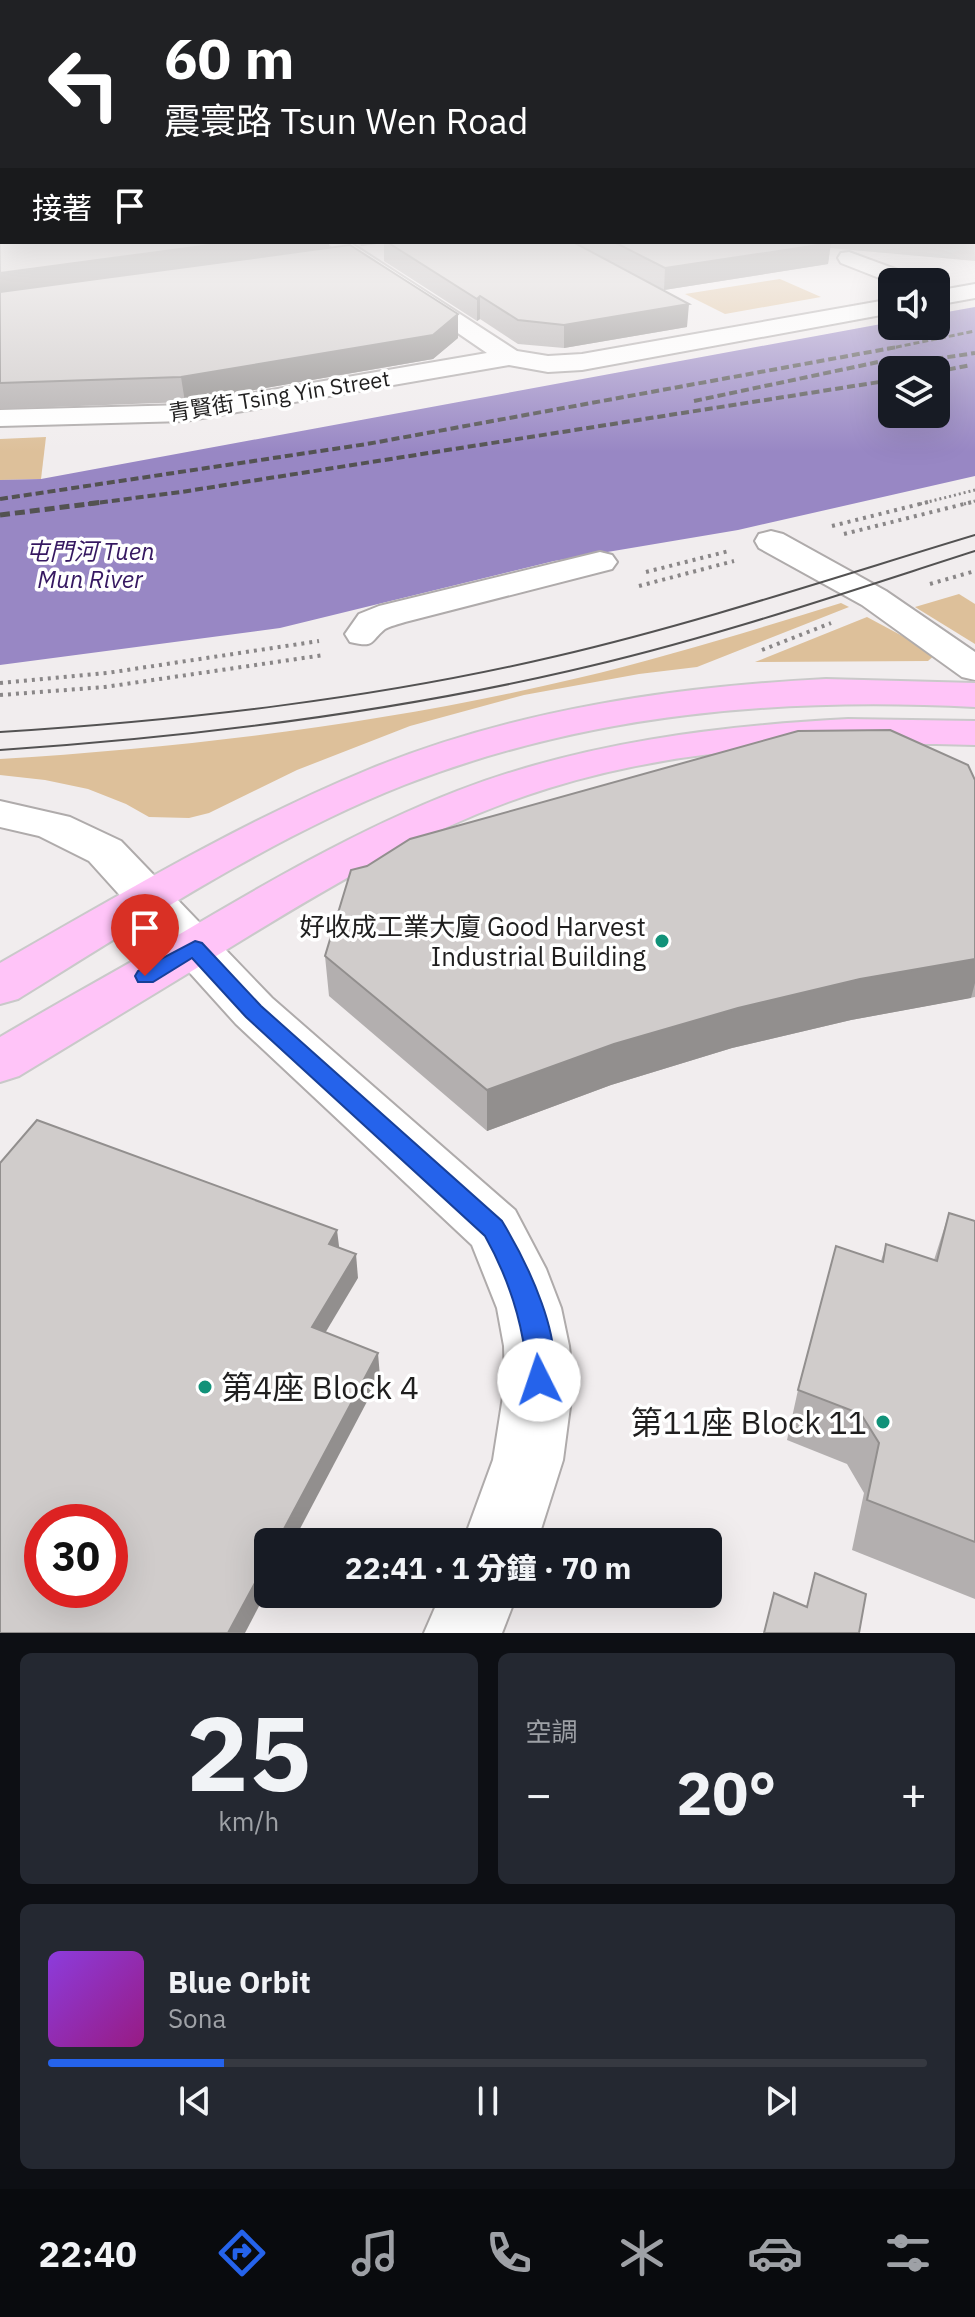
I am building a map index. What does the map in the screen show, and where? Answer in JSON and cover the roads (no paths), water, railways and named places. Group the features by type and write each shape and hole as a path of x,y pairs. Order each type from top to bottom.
{"main road":[{"path":"0,986 149,899 335,800 388,777 469,749 551,726 660,705 772,693 888,691 975,695"},
{"path":"0,1062 320,873 411,826 476,799 582,766 692,744 762,735 862,730 975,733"}],"street":[{"path":"425,300 514,358 548,364 582,362 878,309"},
{"path":"693,318 728,336"},
{"path":"501,386 514,358"},
{"name":"青賢街 Tsing Yin Street","path":"0,418 185,413 514,358"},
{"path":"147,414 166,438"},
{"path":"778,544 874,598 975,669"},
{"path":"363,634 372,622 392,614 600,562"},
{"path":"0,814 49,823 79,835 105,851 254,1011 494,1228 516,1267 531,1310 539,1356 539,1405 530,1457 505,1528"},
{"path":"463,1633 473,1608"}],"water":[{"name":"屯門河 Tuen Mun River","path":"975,307 975,476 738,530 554,561 280,628 0,665 0,480 41,479 878,325 878,340 950,340 950,311"}],"tram line":[{"path":"0,732 280,706 488,671 662,629 975,535"},
{"path":"0,750 286,722 499,686 672,645 774,616 975,551"}],"railway":[{"path":"895,347 975,331"},
{"path":"0,499 367,444 895,347"},
{"path":"887,349 895,347"},
{"path":"950,357 975,353"},
{"path":"694,401 878,362"},
{"path":"950,369 971,365"},
{"path":"88,504 878,382"},
{"path":"88,504 104,502"},
{"path":"0,515 88,504"}],"place":[{"name":"好收成工業大廈 Good Harvest Industrial Building","path":"662,941"},
{"name":"第4座 Block 4","path":"205,1387"},
{"name":"第11座 Block 11","path":"883,1422"}]}
